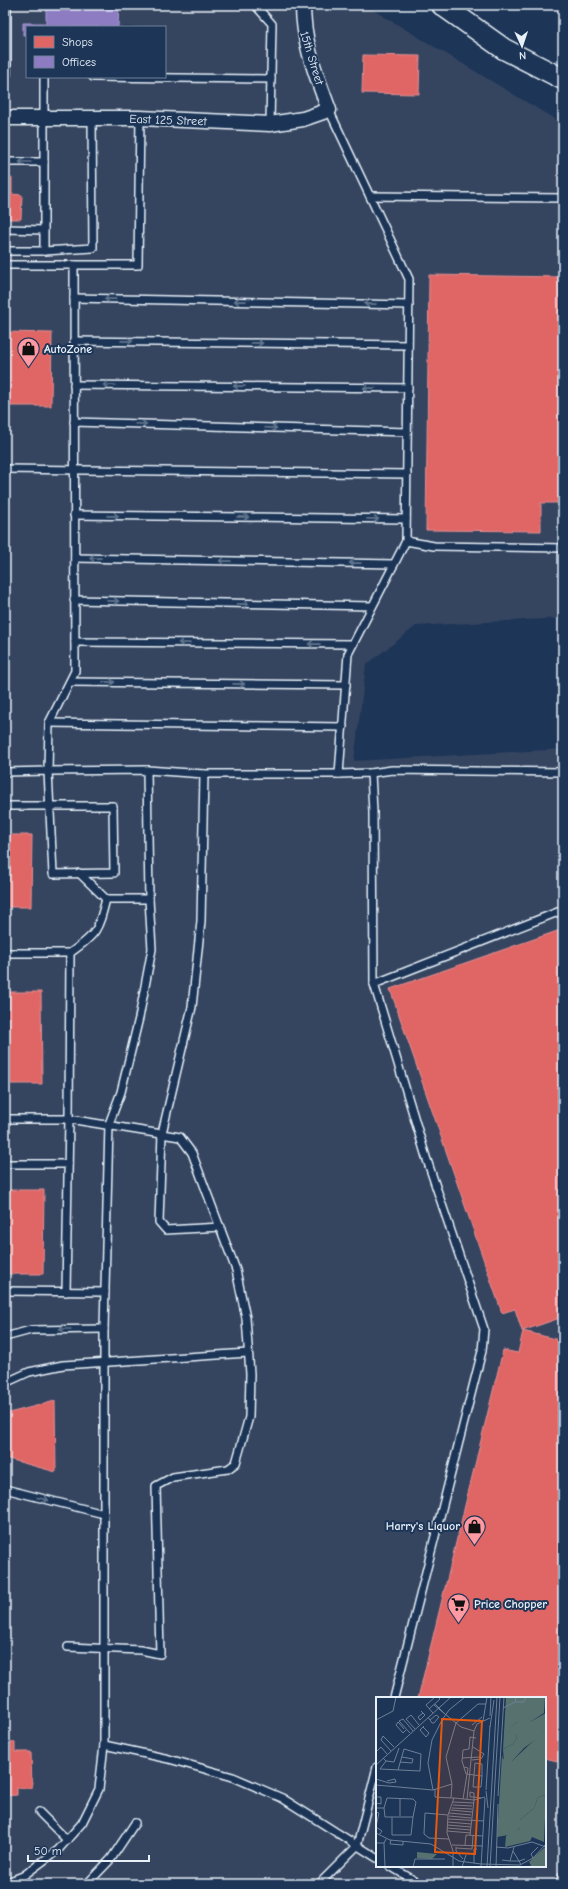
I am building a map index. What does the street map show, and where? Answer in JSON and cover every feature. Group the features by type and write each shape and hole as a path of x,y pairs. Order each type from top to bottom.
{"main road":[{"path":"452,8 504,49 563,79"}],"street":[{"name":"15th Street","path":"303,5 303,26 311,61 329,110"},
{"name":"East 125 Street","path":"5,118 140,118 270,124 303,119 329,110"}],"lane":[{"path":"5,74 7,74 6,5"},
{"path":"255,5 272,24 270,124"},
{"path":"44,78 44,251"},
{"path":"166,78 271,79"},
{"path":"329,110 409,279 406,541 348,654 339,774"},
{"path":"5,251 44,251 92,248 92,118"},
{"path":"5,265 138,265 140,118"},
{"path":"5,162 44,162"},
{"path":"370,196 563,198"},
{"path":"5,229 44,230"},
{"path":"5,806 50,805 113,806 114,873 53,874 50,805 48,771 50,723 75,671 74,265"},
{"path":"74,298 409,305"},
{"path":"74,341 408,346"},
{"path":"74,385 408,388"},
{"path":"74,422 408,432"},
{"path":"5,469 407,474"},
{"path":"74,515 406,519"},
{"path":"406,541 434,546 563,548"},
{"path":"75,558 394,564"},
{"path":"74,600 372,606"},
{"path":"75,642 353,644"},
{"path":"70,682 346,685"},
{"path":"50,723 343,726"},
{"path":"5,1884 23,1876 58,1850 82,1823 99,1789 104,1745 104,1329 109,1124 121,1092 139,1018 152,949 149,898 147,770"},
{"path":"5,772 147,770 204,774 339,774 371,773 392,770 563,772"},
{"path":"371,773 373,812 374,984 426,1157 484,1329 482,1350 394,1697"},
{"path":"204,774 201,921 193,1001 162,1133 159,1222 166,1230 221,1227"},
{"path":"78,873 106,899 149,898"},
{"path":"5,953 70,953 91,937 99,926 106,899"},
{"path":"374,984 563,910"},
{"path":"66,1292 70,953"},
{"path":"5,1118 69,1119 109,1124 180,1137 192,1153 221,1227 236,1270 246,1318 250,1374 249,1417 236,1463 228,1469 173,1477 156,1486 160,1654 141,1650 68,1647"},
{"path":"5,1164 68,1164"},
{"path":"5,1291 105,1292"},
{"path":"5,1337 31,1330 104,1329"},
{"path":"5,1383 29,1372 63,1365 248,1353"},
{"path":"5,1489 104,1514"},
{"path":"104,1745 169,1759 233,1777 282,1798 376,1857"},
{"path":"319,1884 357,1846 376,1771"},
{"path":"39,1812 67,1840"},
{"path":"87,1884 111,1859 135,1823"},
{"path":"392,1867 420,1884"},
{"path":"559,1884 563,1875"}],"shaded area":[{"path":"5,5 365,5 563,124 563,618 416,626 366,665 354,761 563,749 563,1884 5,1884"}],"building: Shops":[{"path":"363,55 420,56 419,94 362,93"},
{"path":"5,178 12,178 12,194 22,195 21,219 5,219"},
{"path":"429,275 563,277 563,503 541,503 541,531 426,530"},
{"name":"AutoZone","path":"5,332 52,333 51,406 5,406"},
{"path":"5,835 32,835 31,907 5,907"},
{"path":"563,929 563,1132 559,1134 563,1146 563,1317 522,1331 515,1309 502,1313 390,989"},
{"path":"5,992 41,992 42,1084 5,1084"},
{"path":"5,1190 44,1190 43,1274 5,1274"},
{"path":"523,1331 563,1341 563,1753 561,1762 546,1758 546,1697 418,1697 503,1350 518,1353"},
{"path":"55,1401 56,1472 5,1458 5,1414"},
{"path":"5,1742 15,1742 15,1752 31,1752 32,1788 17,1788 17,1795 5,1796"}],"building: Offices":[{"path":"46,5 119,5 118,26 26,26 26,35 23,35 23,23 46,23"}],"place":[{"name":"AutoZone","path":"28,368"},
{"name":"Harry's Liquor","path":"475,1546"},
{"name":"Price Chopper","path":"458,1624"}]}
